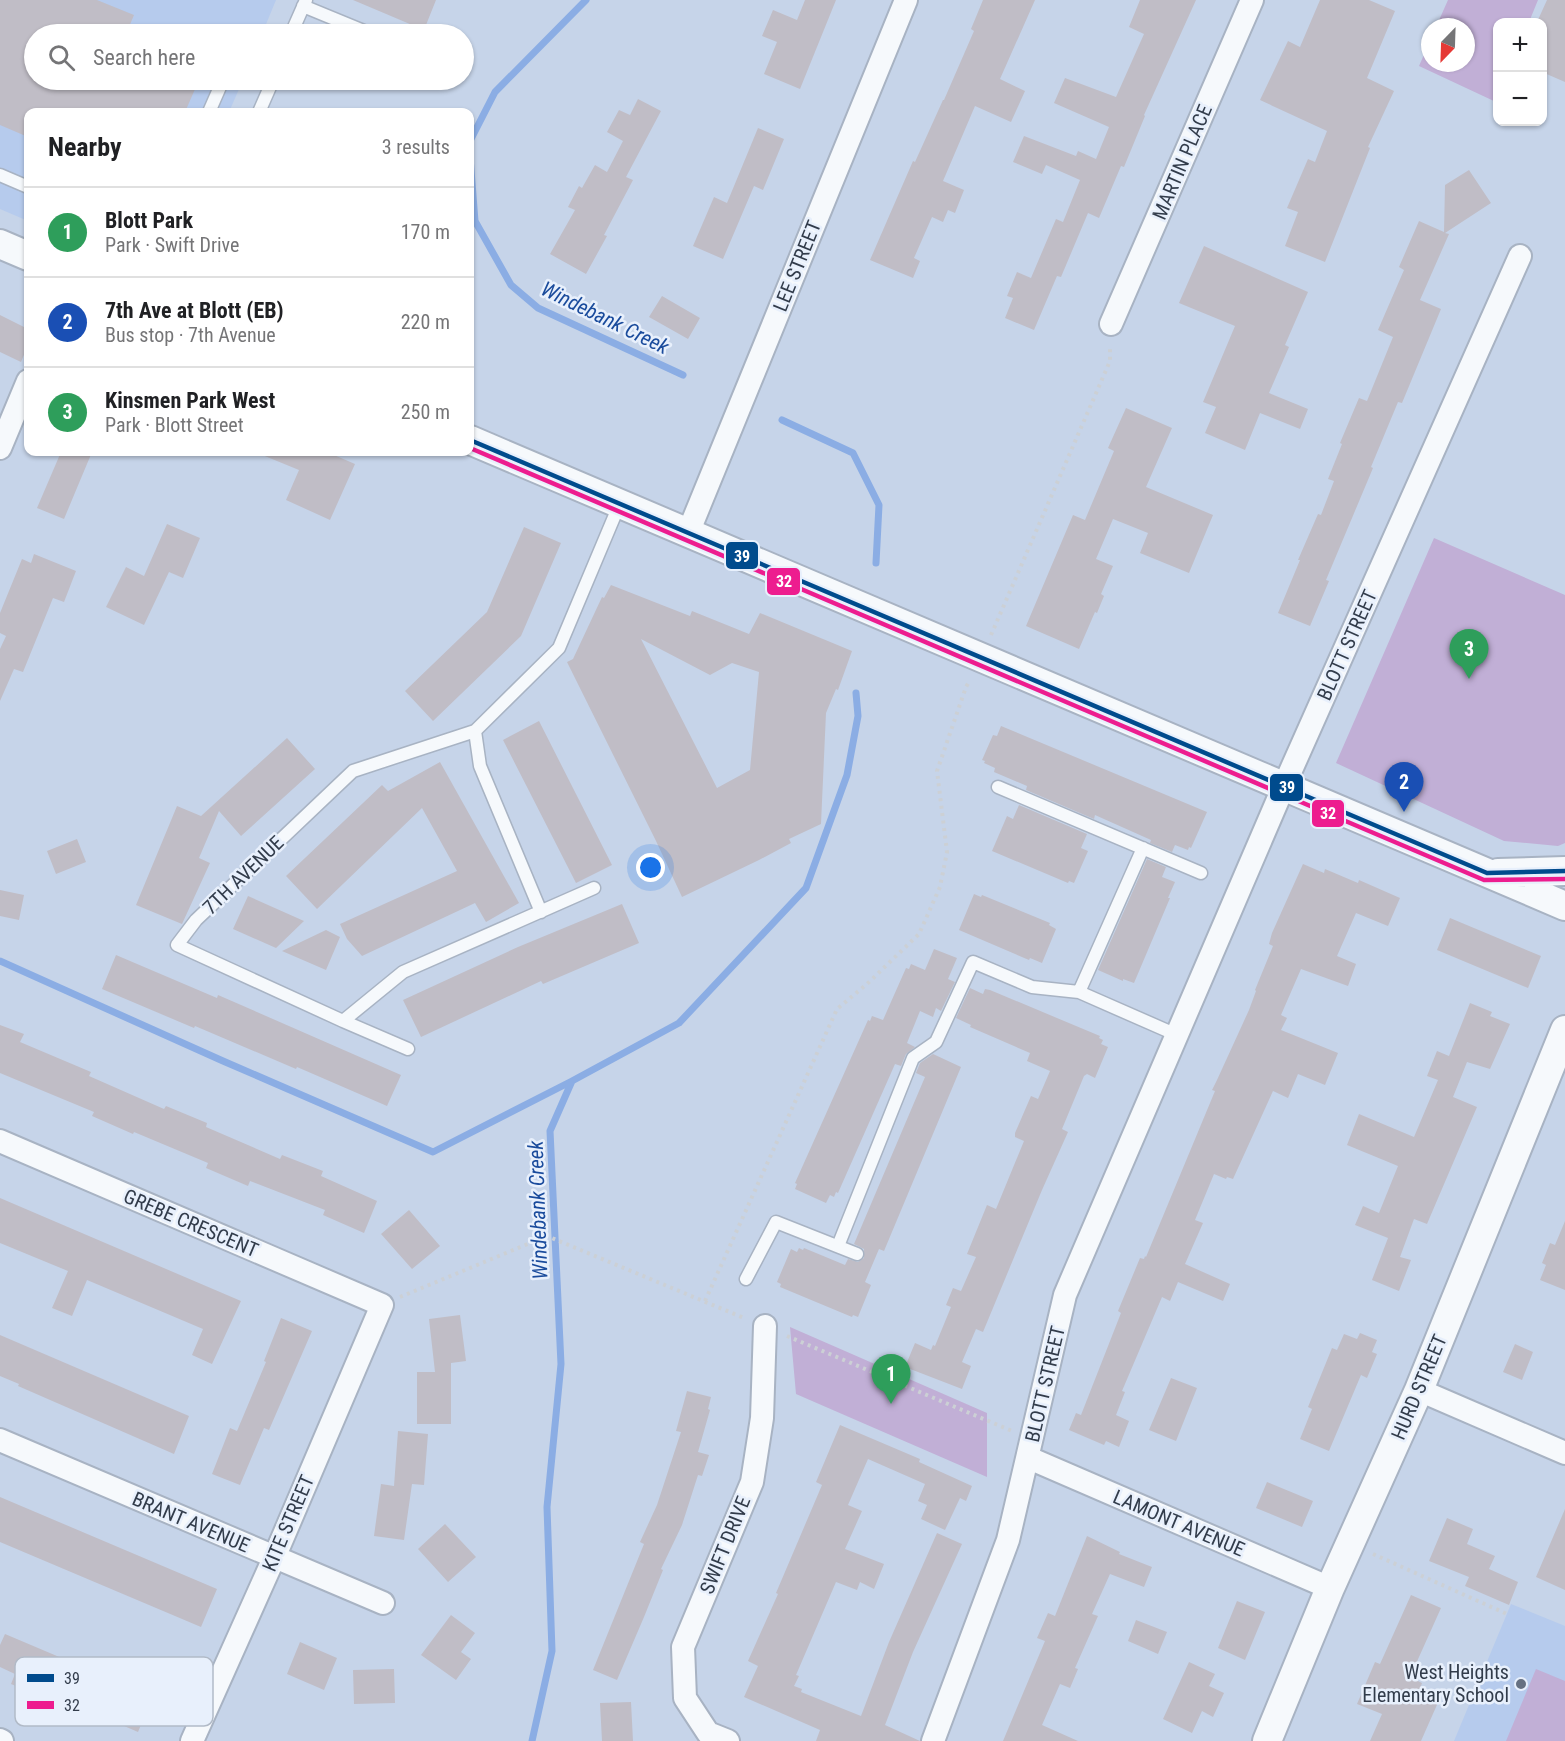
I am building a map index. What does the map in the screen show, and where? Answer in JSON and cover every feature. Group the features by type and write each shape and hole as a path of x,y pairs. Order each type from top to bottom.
{"street":[{"name":"LEE STREET","path":"688,532 906,0"},
{"name":"MARTIN PLACE","path":"1112,324 1252,0"},
{"path":"0,244 24,254"},
{"name":"BLOTT STREET","path":"933,1741 1008,1540 1065,1295 1283,788 1520,256"},
{"path":"0,448 24,391"},
{"path":"474,442 1283,788 1565,906"},
{"path":"1487,873 1565,871"},
{"name":"HURD STREET","path":"1267,1741 1330,1588 1419,1390 1565,1030"},
{"name":"GREBE CRESCENT","path":"0,1141 382,1305"},
{"name":"KITE STREET","path":"213,1694 382,1305"},
{"name":"SWIFT DRIVE","path":"728,1741 708,1733 685,1698 683,1647 752,1482 762,1418 765,1326"},
{"path":"1419,1390 1565,1453"},
{"name":"BRANT AVENUE","path":"0,1440 383,1603"},
{"name":"LAMONT AVENUE","path":"1030,1449 1330,1588"},
{"name":"KITE STREET","path":"192,1741 199,1726"}],"lane":[{"path":"295,24 304,3 349,24"},
{"path":"210,108 218,90"},
{"path":"261,108 269,90"},
{"path":"0,175 24,185"},
{"name":"7TH AVENUE","path":"408,1049 177,945 196,920 353,771 475,731 559,648 620,503"},
{"path":"475,731 480,766 541,912"},
{"path":"998,788 1201,873"},
{"path":"1079,992 1143,848"},
{"path":"343,1021 403,972 594,888"},
{"path":"838,1246 913,1058 936,1042 973,962 1032,987 1079,992 1177,1035"},
{"path":"746,1279 776,1222 857,1254"}],"path":[{"path":"705,1301 837,1009 919,934 940,887 947,852 937,771 966,687 982,658 1110,361 1112,324"},
{"path":"382,1305 547,1236 765,1326 1030,1449"},
{"path":"1350,1544 1507,1614"}],"shaded area":[{"path":"0,0 276,0 266,24 24,24 24,90 239,90 231,108 24,108 24,219 0,209"},
{"path":"1448,0 1538,0 1531,18 1493,18 1493,101 1432,72 1475,72 1475,18 1440,18"},
{"path":"1434,538 1565,595 1565,843 1558,846 1504,841 1336,763"},
{"path":"790,1327 987,1413 987,1477 796,1394"},
{"name":"West Heights Elementary School","path":"1511,1604 1565,1626 1565,1741 1454,1741"},
{"path":"1536,1669 1565,1681 1565,1741 1506,1741"}],"building":[{"path":"0,0 97,0 134,15 130,24 24,24 24,90 195,90 187,108 24,108 24,135 0,125"},
{"path":"353,0 436,0 426,24 410,24"},
{"path":"805,0 836,0 800,89 764,74 777,42 762,36 773,10 797,20"},
{"path":"983,0 1035,0 1000,79 1025,91 1011,122 975,106 943,181 964,190 955,213 948,210 943,222 932,217 914,258 920,261 913,278 870,260 974,31 971,29"},
{"path":"1140,0 1196,0 1144,115 1124,167 1121,166 1099,218 1088,213 1061,277 1057,276 1034,330 1005,318 1013,298 1007,296 1017,272 1031,278 1056,219 1063,222 1080,180 1046,165 1042,174 1013,162 1024,136 1076,156 1078,151 1096,159 1109,127 1054,103 1065,78 1116,97 1144,34 1129,27"},
{"path":"1320,0 1369,0 1395,11 1367,78 1394,91 1368,147 1370,148 1325,262 1285,246 1298,212 1287,208 1308,159 1315,162 1327,131 1260,100 1288,41 1300,47"},
{"path":"1547,0 1565,0 1565,82 1547,74 1547,18 1539,18"},
{"path":"638,99 661,111 626,177 633,180 586,274 550,254 575,210 568,207 579,186 582,188 595,165 607,172 623,141 607,132 619,110 630,115"},
{"path":"758,128 784,139 763,190 754,186 723,259 693,246 714,197 727,203"},
{"path":"1469,170 1491,203 1445,233 1449,234 1420,300 1441,309 1402,403 1398,402 1371,467 1373,468 1326,580 1329,581 1310,626 1278,613 1300,560 1298,560 1318,514 1321,515 1334,481 1328,479 1342,444 1340,443 1359,398 1367,401 1393,337 1378,330 1404,270 1399,267 1419,221 1444,232 1445,185"},
{"path":"1204,246 1308,292 1285,345 1289,347 1269,393 1308,409 1300,429 1260,413 1245,450 1205,433 1216,407 1203,402 1235,326 1179,303"},
{"path":"662,296 700,318 688,339 649,317"},
{"path":"0,315 24,327 24,355 21,362 0,352"},
{"path":"1126,408 1172,428 1146,487 1213,515 1189,573 1140,553 1148,533 1113,519 1096,559 1113,566 1101,594 1104,596 1079,649 1026,626 1073,515 1085,520 1114,451 1108,448"},
{"path":"59,456 90,456 64,519 37,508"},
{"path":"265,456 336,456 355,464 330,520 286,500 299,470"},
{"path":"167,524 200,538 183,578 169,572 144,625 106,607 126,567 144,576"},
{"path":"524,527 561,543 521,636 433,721 405,691 487,612"},
{"path":"34,554 76,571 64,602 53,598 23,672 14,669 0,701 0,649 6,636 0,633 0,613 22,559 31,563"},
{"path":"611,585 690,616 692,611 749,634 760,613 852,651 838,690 836,689 826,713 821,824 789,839 791,843 759,860 682,897 567,662 573,659 602,597 604,598","holes":["641,639 710,675 732,663 759,672 750,770 717,788"]},
{"path":"539,721 612,865 576,883 503,740"},
{"path":"1001,726 1207,812 1191,848 1189,847 1188,850 1175,845 1172,852 1095,815 1094,819 1026,790 1027,786 994,772 995,768 982,760 993,735 997,736"},
{"path":"287,738 315,769 241,836 219,811 199,858 210,863 182,924 136,905 177,806 201,816"},
{"path":"440,762 519,903 486,922 475,903 362,956 347,939 340,924 457,871 422,808 317,909 286,876 382,785 388,791"},
{"path":"1019,805 1087,834 1081,848 1088,851 1074,883 1069,881 1068,883 992,851 1007,816 1013,819"},
{"path":"77,839 86,862 56,874 47,851"},
{"path":"1147,859 1166,867 1162,877 1175,882 1134,983 1123,979 1123,981 1098,970"},
{"path":"1303,864 1324,873 1325,869 1358,883 1359,880 1400,898 1388,926 1356,913 1337,956 1356,964 1348,986 1301,969 1281,1015 1287,1018 1281,1030 1338,1053 1325,1085 1298,1074 1288,1098 1273,1091 1233,1179 1214,1174 1195,1220 1203,1223 1185,1264 1230,1284 1223,1301 1178,1282 1170,1301 1162,1297 1122,1391 1125,1392 1116,1415 1129,1421 1119,1447 1106,1441 1104,1445 1069,1430 1076,1413 1081,1415 1121,1313 1118,1311 1140,1258 1146,1257 1215,1091 1212,1090 1249,1010 1273,946 1269,944 1272,933"},
{"path":"0,890 24,895 19,920 0,916"},
{"path":"974,894 981,897 982,895 1050,923 1049,925 1056,929 1042,963 1030,958 1029,960 959,930"},
{"path":"248,896 304,921 276,948 233,929"},
{"path":"622,904 639,943 543,984 541,981 421,1037 403,1000 518,947"},
{"path":"1450,918 1541,956 1528,988 1437,950"},
{"path":"326,930 340,937 326,970 282,951"},
{"path":"934,949 957,958 948,979 955,982 941,1011 936,1008 933,1017 920,1011 907,1043 915,1047 906,1054 901,1066 895,1064 838,1193 836,1192 834,1197 830,1195 826,1203 795,1189 797,1184 795,1183 868,1020 870,1021 872,1016 883,1020 906,968 909,969 911,964 925,970"},
{"path":"116,955 217,998 218,995 401,1075 387,1106 297,1067 296,1069 102,989"},
{"path":"970,988 983,994 985,989 990,990 1100,1036 1099,1038 1103,1040 1101,1044 1108,1047 1095,1078 1087,1074 1084,1076 1062,1129 1068,1132 983,1332 976,1329 962,1362 971,1366 962,1389 905,1367 915,1343 931,1350 933,1345 935,1346 951,1307 946,1305 953,1288 961,1291 976,1257 967,1254 987,1205 996,1209 1024,1141 1015,1137 1015,1133 1031,1096 1038,1099 1050,1071 1027,1061 1030,1053 970,1027 971,1025 956,1018"},
{"path":"1470,1003 1492,1012 1490,1016 1510,1024 1490,1069 1467,1062 1453,1097 1477,1107 1427,1224 1414,1219 1400,1257 1411,1260 1399,1291 1372,1280 1388,1238 1355,1225 1363,1206 1379,1213 1398,1166 1347,1145 1359,1114 1414,1137 1438,1080 1427,1076 1437,1051 1449,1056"},
{"path":"0,1025 24,1034 20,1042 91,1072 89,1076 164,1109 166,1106 207,1123 206,1127 280,1159 282,1155 323,1171 321,1176 377,1201 364,1233 323,1215 325,1210 250,1181 248,1186 206,1168 208,1163 134,1132 133,1134 92,1116 94,1112 0,1073"},
{"path":"933,1054 961,1067 884,1251 879,1249 865,1282 871,1285 858,1317 853,1315 852,1317 780,1287 781,1284 777,1282 791,1249 797,1252 799,1248 803,1250 804,1248 845,1265 848,1259 858,1262 864,1258 864,1249 854,1244 925,1077 916,1073 920,1063"},
{"path":"0,1198 241,1301 212,1364 192,1355 203,1329 87,1280 72,1316 52,1308 68,1271 0,1243"},
{"path":"409,1210 440,1246 412,1269 381,1234"},
{"path":"1565,1221 1565,1290 1540,1280 1546,1265 1542,1263 1550,1243 1555,1245"},
{"path":"460,1315 466,1361 451,1363 451,1424 417,1424 417,1372 435,1372 429,1319"},
{"path":"281,1318 312,1331 269,1430 264,1428 240,1485 212,1474 230,1428 237,1431 266,1362 264,1361"},
{"path":"1360,1333 1377,1340 1372,1352 1377,1354 1367,1378 1361,1375 1329,1451 1300,1439 1312,1409 1308,1407 1332,1348 1337,1350 1344,1334 1357,1339"},
{"path":"0,1335 189,1416 174,1454 0,1376"},
{"path":"1515,1344 1533,1352 1522,1380 1503,1372"},
{"path":"1171,1378 1197,1388 1176,1441 1149,1430"},
{"path":"687,1391 711,1397 708,1409 710,1410 698,1452 709,1455 702,1476 698,1475 682,1525 661,1569 663,1570 617,1680 593,1670 644,1544 640,1542 657,1505 681,1432 676,1431"},
{"path":"840,1425 920,1459 919,1462 972,1486 966,1501 960,1498 945,1530 921,1519 927,1505 918,1501 925,1484 868,1459 848,1505 862,1511 845,1549 884,1564 874,1589 860,1582 857,1590 836,1582 796,1675 799,1676 794,1686 802,1689 801,1692 861,1716 889,1642 937,1533 962,1544 913,1652 885,1725 920,1741 816,1741 820,1730 744,1697 758,1666 748,1661 822,1485 816,1482"},
{"path":"398,1431 428,1434 424,1485 412,1484 404,1540 374,1536 381,1484 394,1486"},
{"path":"1267,1482 1313,1501 1302,1527 1256,1508"},
{"path":"0,1497 217,1589 201,1627 0,1542"},
{"path":"1565,1509 1565,1590 1536,1577"},
{"path":"1447,1518 1473,1529 1467,1544 1495,1556 1489,1569 1518,1582 1509,1605 1465,1586 1469,1577 1429,1561"},
{"path":"445,1524 476,1557 448,1582 418,1549"},
{"path":"1087,1536 1120,1552 1119,1554 1152,1567 1144,1587 1110,1574 1092,1614 1098,1616 1075,1668 1078,1669 1070,1688 1060,1684 1042,1725 1078,1741 1003,1741 1045,1641 1037,1638 1048,1613 1055,1616"},
{"path":"1411,1595 1441,1608 1410,1677 1422,1683 1420,1689 1440,1698 1421,1741 1370,1741 1382,1714 1357,1704 1375,1662 1380,1664"},
{"path":"1237,1601 1265,1612 1245,1660 1218,1648"},
{"path":"451,1615 475,1633 461,1652 471,1659 456,1680 421,1655"},
{"path":"1136,1620 1167,1632 1158,1654 1128,1641"},
{"path":"5,1634 59,1657 15,1657 15,1674 0,1667 0,1645"},
{"path":"300,1642 337,1658 324,1690 287,1674"},
{"path":"1189,1662 1215,1674 1209,1686 1224,1693 1213,1717 1202,1711 1192,1733 1163,1719"},
{"path":"394,1669 395,1703 354,1704 353,1670"},
{"path":"15,1674 15,1686 11,1684"},
{"path":"631,1702 633,1741 602,1741 600,1703"},
{"path":"124,1726 140,1726 138,1732"}],"waterway":[{"name":"Windebank Creek","path":"474,133 495,92 586,0"},
{"name":"Windebank Creek","path":"474,208 475,221 511,285 538,308 683,375"},
{"name":"Windebank Creek","path":"782,420 853,453 879,505 876,563"},
{"name":"Windebank Creek","path":"532,1741 552,1651 547,1507 561,1364 550,1131 572,1081 679,1023 806,888 847,775 858,716 856,693"},
{"path":"0,961 433,1152 572,1081"}],"transit line":[{"name":"39","path":"474,442 1487,873 1565,871"},
{"name":"32","path":"474,450 1484,880 1565,879"}],"place":[{"name":"Kinsmen Park West","path":"1469,679"},
{"name":"7th Ave at Blott (EB)","path":"1404,812"},
{"name":"Blott Park","path":"891,1404"},
{"name":"West Heights Elementary School","path":"1521,1684"}]}
